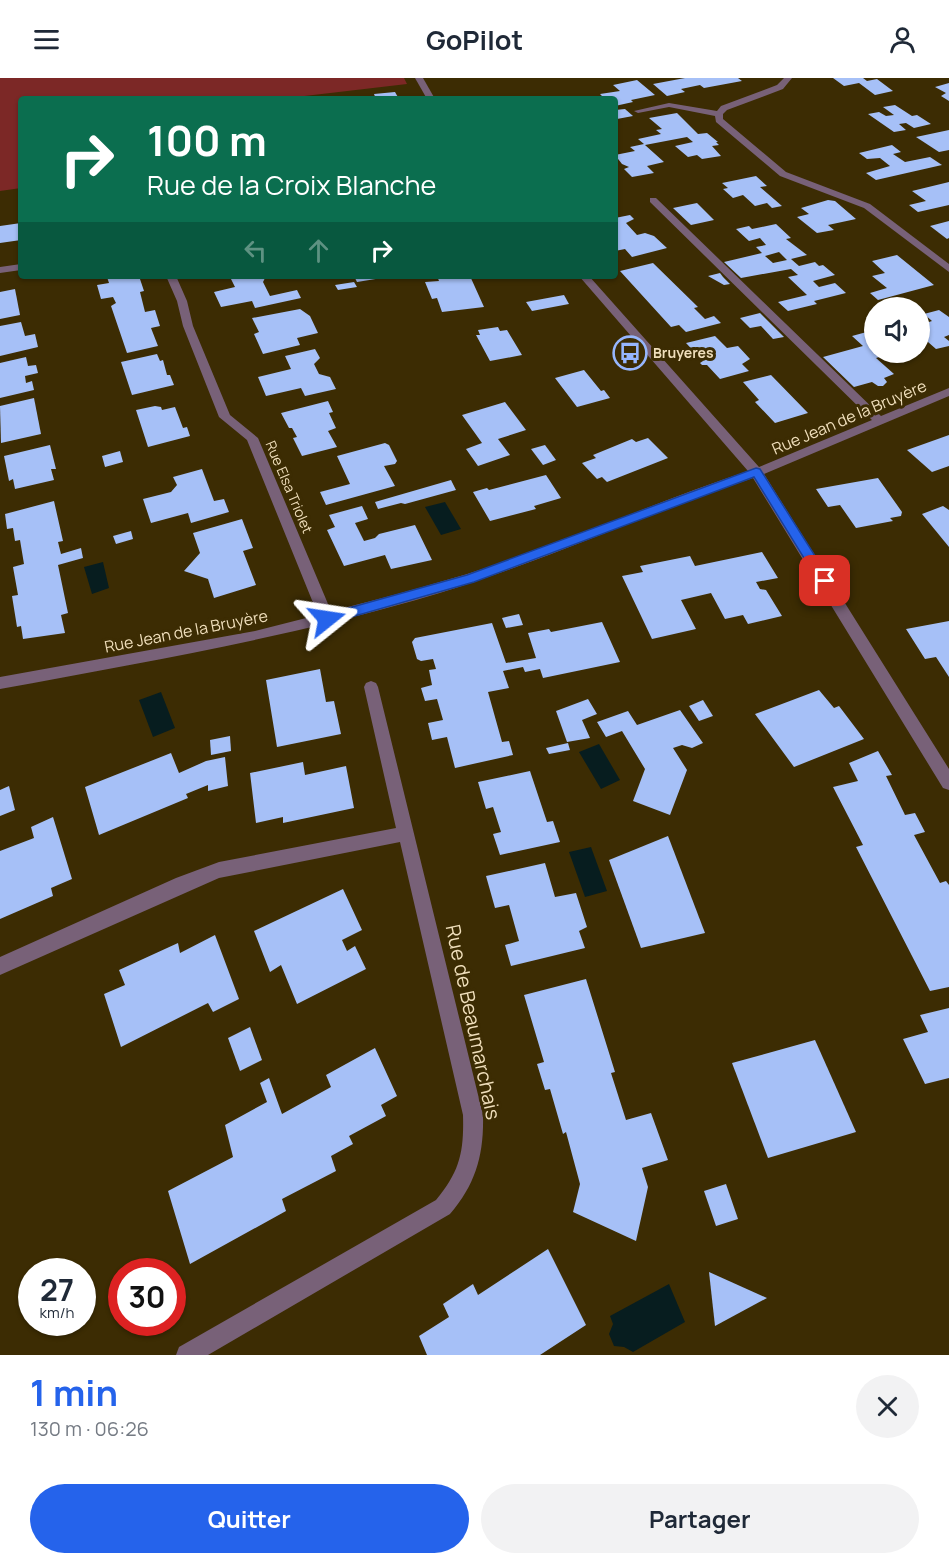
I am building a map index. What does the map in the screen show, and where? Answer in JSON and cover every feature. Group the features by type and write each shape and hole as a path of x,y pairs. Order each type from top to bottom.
{"street":[{"path":"419,78 430,96"},
{"path":"638,111 669,105 719,114 733,104 780,87 788,78"},
{"path":"719,114 719,120 725,126 783,174 867,206 949,269"},
{"path":"653,200 879,421"},
{"path":"0,270 18,267"},
{"name":"Rue Elsa Triolet","path":"172,279 225,417 252,438 327,619"},
{"path":"587,279 756,472 949,783"},
{"name":"Rue Jean de la Bruyère","path":"0,683 255,636 327,619 470,579 806,454 949,392"},
{"name":"Rue de Beaumarchais","path":"187,1355 443,1207 461,1187 470,1162 474,1137 473,1115 371,687"},
{"path":"0,966 182,884 219,870 407,833"}],"shaded area":[{"path":"0,78 404,78 407,84 305,96 18,96 18,188 0,191"}],"water":[{"path":"445,502 461,529 441,535 425,507"},
{"path":"103,562 109,588 92,594 84,567"},
{"path":"161,692 175,728 153,737 139,700"},
{"path":"599,744 620,780 601,789 579,752"},
{"path":"591,847 607,891 585,897 569,852"},
{"path":"669,1284 685,1322 633,1352 624,1347 614,1346 609,1334 613,1324 610,1316"}],"building":[{"path":"685,78 738,78 742,81 704,88 700,85 681,89 685,92 667,96 653,84"},
{"path":"833,78 863,78 867,81 877,79 893,91 875,95 859,83 844,86"},
{"path":"637,80 655,95 618,105 618,96 600,94 620,91 613,85"},
{"path":"949,83 949,101 941,96 946,93 935,87"},
{"path":"395,92 397,96 375,96 374,94"},
{"path":"895,105 931,124 914,128 906,123 899,124 906,130 894,132 868,114 879,112 886,116 894,115 883,107"},
{"path":"625,109 633,116 618,119 618,110"},
{"path":"677,113 698,134 707,133 718,142 716,142 719,145 712,146 721,156 702,159 697,155 688,157 675,146 693,142 687,137 645,145 664,162 647,166 654,173 632,177 624,169 629,167 622,164 618,154 635,151 630,147 644,144 638,139 661,134 656,130 662,129 649,118"},
{"path":"949,130 949,150 939,152 916,137"},
{"path":"892,145 901,152 893,154 905,162 930,157 942,165 876,180 866,173 890,166 880,158 867,159 859,153"},
{"path":"756,176 767,186 760,187 782,206 772,208 767,203 755,206 743,195 733,198 723,189 728,188 722,183"},
{"path":"949,182 949,205 918,212 909,205 926,201 912,191"},
{"path":"828,200 835,201 856,219 828,225 834,230 817,233 797,217 809,214 801,208"},
{"path":"697,203 714,220 691,225 673,208"},
{"path":"630,215 634,219 626,223 637,235 645,233 654,236 667,248 632,257 625,249 618,250 618,217"},
{"path":"949,221 949,238 947,239 930,226"},
{"path":"18,223 18,240 0,243 0,226"},
{"path":"776,224 791,238 786,239 807,255 791,259 799,266 815,262 819,266 823,265 835,275 813,281 819,287 835,283 846,293 814,301 817,304 788,311 778,302 807,295 788,277 798,275 791,269 741,278 724,262 762,253 756,247 766,245 760,238 749,241 736,229 749,226 752,229","holes":["779,252 787,260 773,263 765,256"]},
{"path":"897,255 934,285 889,297 875,297 870,293 887,288 872,276 885,273 872,261"},
{"path":"653,263 698,307 694,308 705,319 714,316 721,323 686,332 679,325 671,327 620,271"},
{"path":"720,273 730,284 724,285 708,276"},
{"path":"108,279 140,279 144,291 140,292 145,312 155,310 160,326 151,328 158,346 127,353 111,306 116,303 113,297 101,299 97,285 109,283"},
{"path":"231,279 264,279 263,282 270,296 297,290 301,298 255,308 252,301 221,307 214,292 235,287"},
{"path":"356,279 376,279 357,282"},
{"path":"438,279 471,279 484,307 442,312 437,298 432,299 425,282 439,281"},
{"path":"354,282 357,287 338,290 335,285"},
{"path":"15,289 20,315 0,319 0,292"},
{"path":"564,295 569,304 532,311 526,302"},
{"path":"300,309 310,316 318,333 297,338 300,345 263,354 254,334 259,332 252,318"},
{"path":"939,310 949,317 949,335 944,337 949,341 949,346 936,349 930,344 930,322 932,321 930,312"},
{"path":"760,313 784,337 773,339 761,326 750,328 740,318"},
{"path":"21,322 25,336 35,334 38,347 0,356 0,326"},
{"path":"498,327 500,331 507,330 522,355 490,361 476,335 480,335 478,330"},
{"path":"864,333 864,363 882,363 894,374 884,378 887,382 883,386 872,382 854,387 823,357 863,346 852,336"},
{"path":"715,336 727,348 738,346 750,359 742,364 749,371 720,379 707,365 700,363 703,361 686,343"},
{"path":"315,349 320,358 314,364 319,374 330,377 336,389 305,396 301,388 266,396 258,377 291,369 285,356"},
{"path":"157,354 160,361 163,360 167,375 170,375 174,385 132,395 121,362"},
{"path":"26,357 28,366 36,365 38,373 25,376 26,383 32,381 34,390 0,398 0,363"},
{"path":"584,370 601,391 604,390 610,398 577,407 555,378"},
{"path":"771,375 808,413 775,423 755,402 759,400 743,382"},
{"path":"34,398 41,434 1,443 0,406"},
{"path":"328,401 333,412 329,413 336,428 328,431 337,447 302,456 293,438 297,437 281,413"},
{"path":"505,402 526,430 498,439 510,455 478,466 466,449 482,443 462,415"},
{"path":"161,407 162,410 175,407 183,428 187,427 190,436 148,447 136,410"},
{"path":"949,435 949,466 932,472 907,450"},
{"path":"648,438 668,458 607,482 602,477 597,479 582,463 596,458 593,455 632,439 636,442"},
{"path":"385,443 389,445 397,461 395,464 384,466 395,486 326,505 320,492 350,484 337,456"},
{"path":"50,445 56,469 51,469 54,480 15,489 13,479 9,481 4,456"},
{"path":"545,445 556,460 543,465 531,449"},
{"path":"120,451 123,462 105,467 102,456"},
{"path":"202,469 214,501 224,499 229,512 191,523 188,513 151,523 143,499 171,492 177,485 173,477"},
{"path":"546,475 561,498 534,506 536,509 490,521 473,492 487,488 489,490"},
{"path":"878,478 902,512 901,516 890,518 893,521 856,528 840,505 828,507 816,489"},
{"path":"451,480 456,490 378,509 375,502"},
{"path":"54,501 63,541 58,542 61,554 81,548 83,558 58,565 68,613 61,615 65,633 23,639 21,626 17,627 12,596 18,595 13,567 24,564 20,540 15,541 13,528 7,529 5,514"},
{"path":"362,506 368,519 355,523 364,541 375,538 379,534 415,525 432,560 391,569 385,555 344,566 327,530 335,527 329,515"},
{"path":"943,506 949,510 949,547 922,514"},
{"path":"242,519 253,548 243,551 256,585 214,598 208,579 184,571 200,553 193,533"},
{"path":"131,531 133,539 116,544 113,536"},
{"path":"762,552 778,578 756,582 760,589 766,590 782,616 748,624 743,615 725,619 711,593 681,600 696,629 652,639 622,576 643,572 640,566 690,556 695,566"},
{"path":"519,614 523,625 506,628 502,618"},
{"path":"949,621 949,677 936,657 925,659 906,629"},
{"path":"602,622 620,662 543,678 540,669 525,672 523,667 503,671 509,688 488,692 502,742 509,741 513,755 455,768 447,737 432,740 428,723 443,720 437,699 425,701 421,688 432,685 429,670 436,669 433,659 421,661 417,659 412,642 415,638 492,623 506,663 536,658 528,633 549,629 551,632"},
{"path":"320,669 326,702 334,701 341,734 277,747 266,680"},
{"path":"819,690 834,708 839,706 864,739 794,767 755,714"},
{"path":"588,699 597,714 582,720 590,738 567,742 556,711"},
{"path":"703,700 713,716 699,721 689,706"},
{"path":"680,710 703,743 692,748 682,745 673,748 687,770 670,815 633,801 645,769 622,731 606,737 597,722 628,711 637,725"},
{"path":"230,736 231,751 211,755 210,740"},
{"path":"568,743 570,750 549,754 546,748"},
{"path":"878,751 892,775 886,776 905,815 915,813 925,832 914,835 940,883 946,881 949,885 949,987 930,991 856,847 863,845 833,787 858,781 849,763"},
{"path":"171,753 179,773 206,761 225,757 228,786 208,791 208,785 186,794 188,798 99,835 85,787"},
{"path":"303,762 305,775 346,766 354,808 283,823 283,817 256,823 250,773"},
{"path":"530,771 547,822 553,821 560,842 500,855 493,834 501,832 493,807 486,809 478,782"},
{"path":"9,786 15,810 0,816 0,790"},
{"path":"53,817 72,879 51,888 53,896 0,919 0,851 34,838 31,827"},
{"path":"668,836 705,933 641,948 609,860"},
{"path":"545,863 555,897 576,893 587,927 579,931 585,948 511,966 505,945 519,941 509,905 495,908 486,876"},
{"path":"343,889 362,930 342,940 347,951 355,946 366,969 297,1004 281,965 270,972 254,931"},
{"path":"215,935 239,999 213,1012 208,1003 121,1047 104,994 125,985 119,970 178,943 180,953"},
{"path":"586,979 615,1072 611,1073 626,1120 651,1113 668,1160 642,1168 648,1187 636,1241 573,1212 580,1184 566,1132 563,1134 550,1089 545,1090 537,1064 544,1062 524,995"},
{"path":"949,1008 949,1078 925,1084 903,1039 928,1032 920,1015"},
{"path":"250,1027 262,1060 240,1071 228,1038"},
{"path":"815,1040 856,1132 768,1158 732,1063"},
{"path":"375,1048 397,1096 381,1105 386,1116 349,1136 353,1144 331,1156 336,1171 282,1199 286,1211 190,1264 168,1191 233,1157 225,1125 267,1102 260,1083 269,1078 282,1114 331,1087 326,1075"},
{"path":"726,1184 738,1219 716,1226 704,1191"},
{"path":"548,1249 586,1325 540,1355 427,1355 419,1336 449,1317 443,1304 473,1284 478,1295"},
{"path":"709,1272 767,1298 715,1326"}],"place":[{"name":"Bruyeres","path":"630,353"}],"route":[{"path":"327,619 470,579 756,472 825,581"}]}
